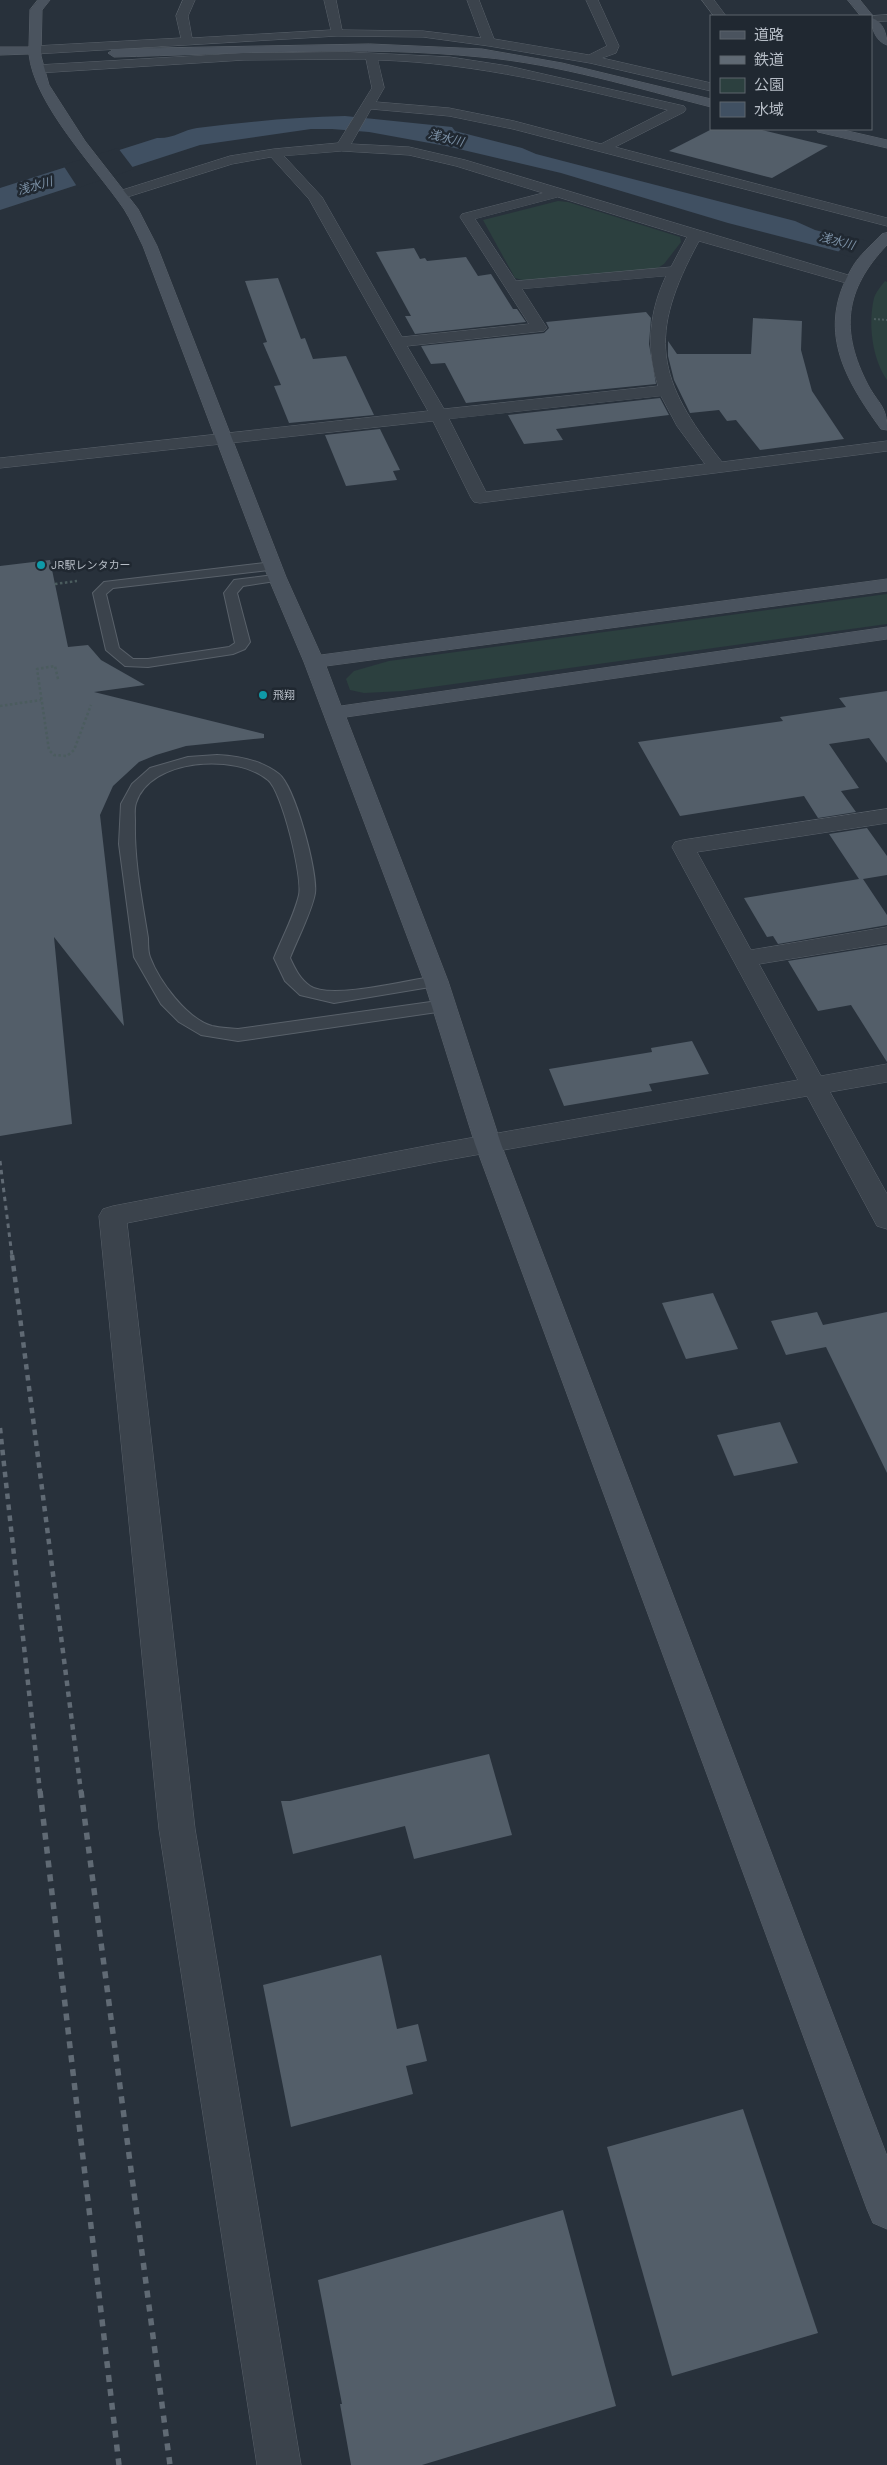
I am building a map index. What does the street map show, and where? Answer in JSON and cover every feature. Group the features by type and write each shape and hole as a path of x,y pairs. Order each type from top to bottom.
{"street":[{"path":"44,0 36,10 35,50 43,85 90,156 131,209 150,246 275,572 314,662 441,994 488,1144 887,2209"},
{"path":"187,40 182,16 189,0"},
{"path":"330,0 337,33"},
{"path":"473,0 489,42"},
{"path":"590,59 612,50 613,46 592,0"},
{"path":"708,0 719,15"},
{"path":"854,0 866,15"},
{"path":"872,20 887,18"},
{"path":"872,21 887,41"},
{"path":"0,51 337,33 422,34 489,42 590,59 710,88"},
{"path":"114,54 370,48 482,53 562,67 710,103"},
{"path":"38,69 288,55 371,56 444,60 502,69 680,108 603,148"},
{"path":"345,142 378,88 371,56"},
{"path":"365,109 423,109 484,118 887,222"},
{"path":"827,130 887,144"},
{"path":"116,189 230,160 345,142 409,151 460,163 695,235 856,274"},
{"path":"274,153 314,197 398,342 480,498 887,446"},
{"path":"398,342 539,328 510,286 468,217 560,193"},
{"path":"695,235 674,271 663,299 658,319 657,357 667,390 681,420 718,469"},
{"path":"887,237 856,274 846,295 842,320 843,346 853,376 869,402 887,425"},
{"path":"510,286 674,271"},
{"path":"0,463 667,390"},
{"path":"314,662 887,585"},
{"path":"333,713 887,633"},
{"path":"887,816 682,847 887,1219"},
{"path":"743,959 887,935"},
{"path":"279,2465 176,1829 113,1216 488,1144 887,1073"}],"lane":[{"path":"275,572 239,584 230,593 243,642 233,650 148,663 130,663 113,650 99,593 109,585 275,572"},
{"path":"217,759 241,761 274,777 286,796 307,872 307,894 282,958 291,977 306,991 334,998 441,994 238,1035 207,1031 185,1018 167,1000 142,957 127,844 128,804 137,788 156,772 188,761 217,759"}],"path":[{"path":"868,318 887,320"},
{"path":"58,679 55,666 37,669 49,750 58,756 67,756 74,750 91,705"},
{"path":"0,706 42,700"}],"green space":[{"path":"558,201 568,202 680,237 681,242 664,264 656,269 526,281 515,278 483,220"},
{"path":"885,281 887,282 887,380 875,351 871,319 874,298"},
{"path":"887,594 887,624 403,691 364,693 350,690 346,679 354,671 389,661"}],"water":[{"name":"浅水川","path":"345,116 452,127 455,131 522,148 536,154 795,221 815,230 851,239 887,264 728,223 561,173 446,146 369,132 332,129 311,129 200,145 0,210 0,188 157,138 168,137 192,129 215,126"}],"pier":[{"path":"118,148 134,169 78,188 63,165"},
{"path":"853,237 887,247 887,267 837,253"}],"building":[{"path":"710,130 762,130 828,146 772,178 669,151"},
{"path":"414,248 420,259 425,258 427,261 466,257 478,276 491,274 513,309 517,309 526,322 415,334 405,316 411,316 376,252"},
{"path":"278,278 301,339 305,338 313,359 346,356 374,415 289,423 274,386 281,385 263,343 267,342 245,281"},
{"path":"646,312 651,318 649,344 656,384 466,403 445,363 431,364 421,346 544,333 549,328 546,322"},
{"path":"753,318 802,321 801,350 812,391 844,439 760,450 736,420 727,421 719,410 690,413 674,380 668,356 668,341 677,354 751,354"},
{"path":"660,398 669,415 556,429 563,440 524,444 508,415"},
{"path":"380,429 400,470 393,471 397,480 346,486 325,435"},
{"path":"50,560 68,647 88,645 101,660 145,685 94,692 264,734 264,738 186,746 156,755 139,762 113,786 100,815 124,1026 54,937 72,1124 0,1136 0,566"},
{"path":"887,691 887,763 869,738 829,744 859,788 841,791 856,812 818,818 804,796 680,816 638,742 783,721 780,717 846,707 839,698"},
{"path":"867,828 887,856 887,875 863,879 887,915 887,925 778,944 773,936 767,937 744,898 859,879 829,834"},
{"path":"887,945 887,1062 851,1005 818,1011 788,961"},
{"path":"692,1041 709,1074 649,1084 652,1091 564,1106 549,1069 652,1052 651,1048"},
{"path":"713,1293 738,1349 686,1359 662,1303"},
{"path":"817,1312 823,1325 887,1312 887,1473 826,1347 786,1355 771,1321"},
{"path":"780,1422 798,1463 734,1476 717,1435"},
{"path":"489,1754 512,1835 414,1859 405,1826 293,1854 281,1801 290,1801"},
{"path":"381,1955 397,2029 418,2024 427,2061 406,2066 413,2094 291,2127 263,1985"},
{"path":"743,2109 818,2333 672,2376 607,2147"},
{"path":"563,2210 616,2406 422,2465 351,2465 340,2404 342,2404 318,2280"}],"railway":[{"path":"0,1161 12,1256"},
{"path":"12,1255 81,1792"},
{"path":"0,1428 40,1792"},
{"path":"40,1791 119,2465"},
{"path":"81,1791 170,2465"}],"place":[{"name":"JR駅レンタカー","path":"41,565"},
{"name":"飛翔","path":"263,695"}]}
